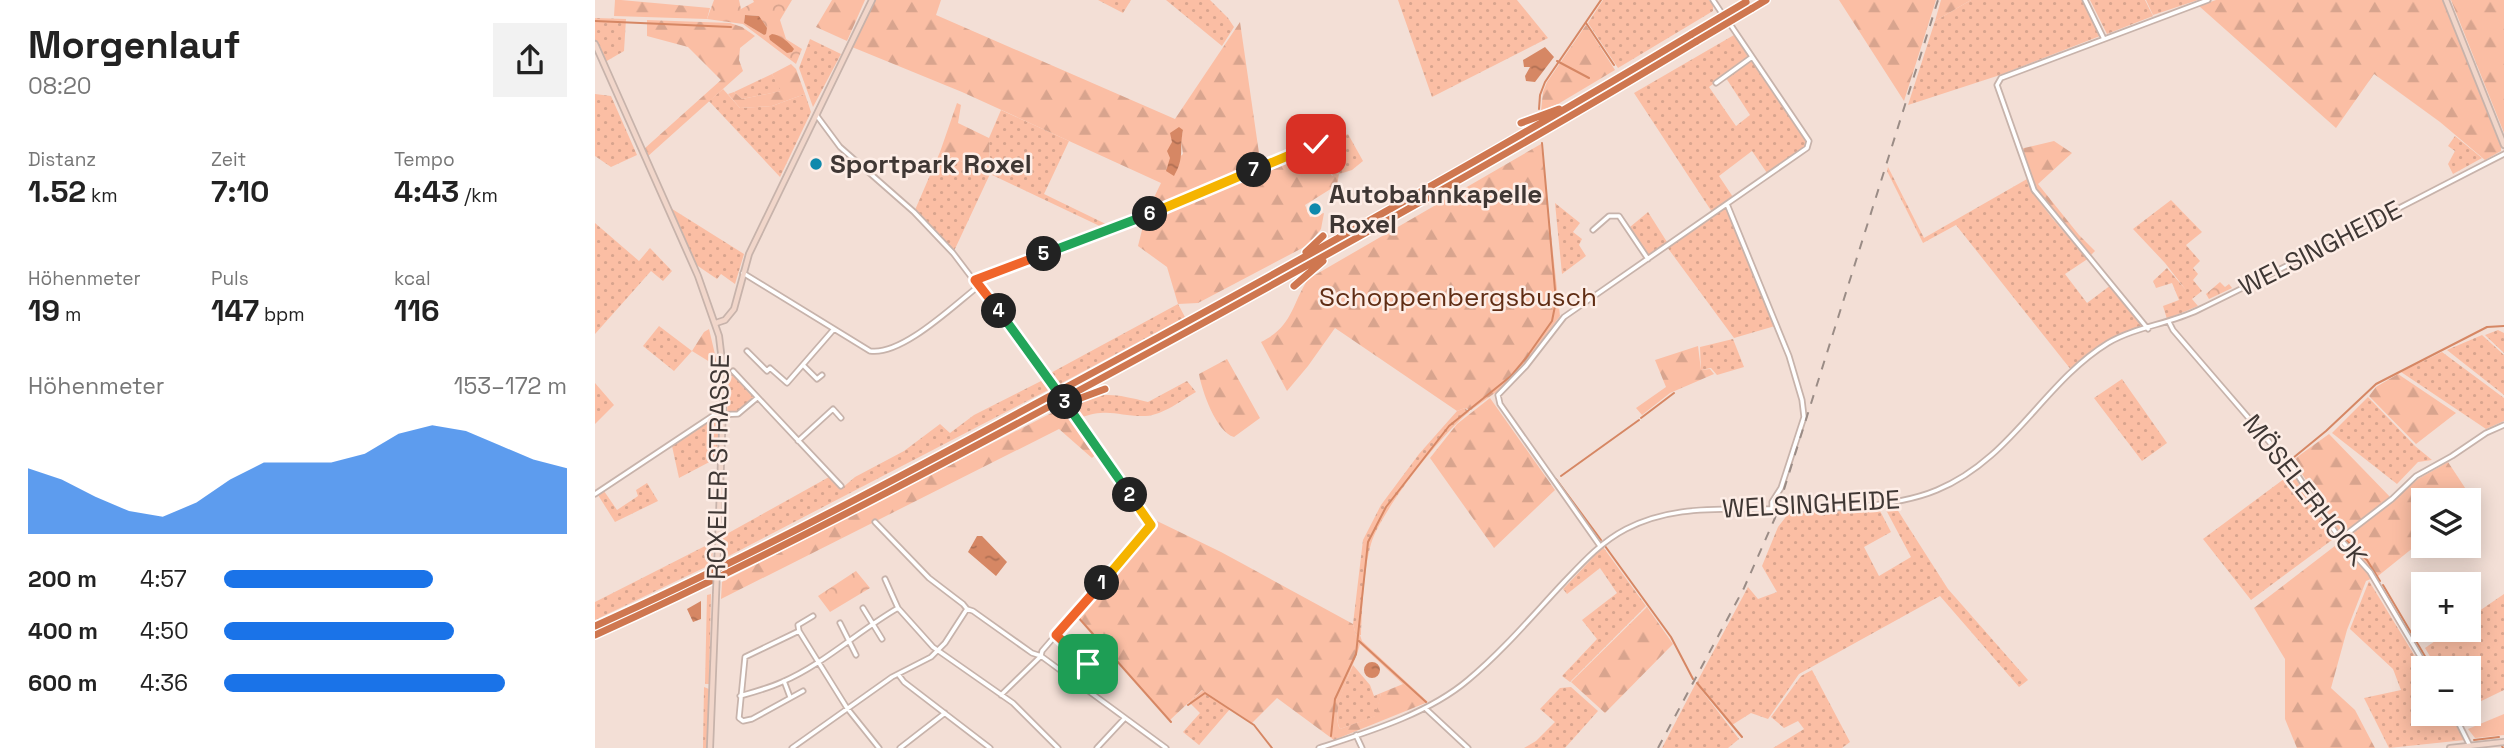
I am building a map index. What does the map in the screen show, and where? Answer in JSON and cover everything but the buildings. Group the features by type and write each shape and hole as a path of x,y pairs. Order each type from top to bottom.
{"highway":[{"path":"595,635 790,541 1035,415 1344,245 1749,4 1766,0"},
{"path":"595,626 786,534 959,444 1280,271 1695,38"},
{"path":"1521,123 1579,101"},
{"path":"1280,271 1313,247 1323,236"},
{"path":"1294,286 1344,245"},
{"path":"1035,415 1105,389"}],"main road":[{"path":"716,323 725,320 734,309 749,254 872,0"},
{"path":"2447,0 2504,145"},
{"name":"ROXELER STRASSE","path":"595,44 698,276 716,323 723,363 710,748"},
{"path":"2449,748 2504,742"}],"street":[{"path":"1600,545 1500,404 1498,395 1527,366 1564,317 1807,148 1808,141 1713,0"},
{"path":"2085,0 2104,39"},
{"path":"2148,329 2034,190 1997,85 2001,78 2208,0"},
{"path":"1717,83 1752,57"},
{"path":"815,114 840,147 914,212 975,280 1073,412 1151,525 1041,656 1002,695"},
{"path":"975,280 1193,197 1337,135"},
{"name":"WELSINGHEIDE","path":"1319,748 1425,708 1450,693 1482,667 1600,545 1637,524 1689,510 1772,509 1893,502 1935,491 1953,483 1996,453 2075,370 2114,340 2169,323 2201,309 2504,154"},
{"path":"1727,204 1788,353 1802,400 1804,417 1781,488 1773,499 1772,509"},
{"path":"1593,230 1609,216 1619,216 1648,259"},
{"path":"743,273 870,351 885,351 914,336 979,285"},
{"name":"MÖSELERHOOK","path":"2169,323 2296,472 2340,539 2370,572 2420,656"},
{"path":"747,351 767,371 770,368 787,383 834,329"},
{"path":"804,366 817,379 822,375"},
{"path":"733,371 841,485"},
{"path":"595,494 714,415 738,414 757,398"},
{"path":"798,441 832,409 841,418"},
{"path":"2340,539 2416,477 2486,433 2504,425"},
{"path":"875,522 929,579 967,609 1032,653 1041,656 1166,748"},
{"path":"885,579 898,608 938,651 1002,695 1058,748"},
{"path":"863,608 881,639"},
{"path":"740,696 784,681 898,608"},
{"path":"795,747 847,708 938,651 967,609"},
{"path":"813,616 798,625 799,631 847,708 879,748"},
{"path":"839,622 856,655"},
{"path":"799,631 745,657 739,719 743,721 764,714 803,691"},
{"path":"1056,635 1088,664"},
{"path":"898,674 990,748"},
{"path":"784,681 790,697"},
{"path":"1425,708 1468,748"},
{"path":"900,748 945,713"},
{"path":"1097,748 1125,719"},
{"path":"2460,726 2470,746"},
{"path":"1356,735 1362,748"}],"green space":[{"path":"615,0 710,8 707,19 614,16"},
{"path":"714,0 739,0 741,9 754,2 753,0 792,0 780,20 786,39 802,49 796,64 743,24 707,19","holes":["745,15 759,16 764,35 744,23"]},
{"path":"832,0 865,0 847,41 816,27"},
{"path":"872,0 941,0 936,15 1175,119 1240,22 1261,167 1263,170 1318,146 1332,176 1339,174 1337,185 1305,205 1310,217 1324,213 1321,229 1308,245 1198,303 1178,304 1167,267 1138,246 1146,214 1161,183 962,92 852,47","holes":["1183,130 1183,154 1166,169 1170,163 1173,141"]},
{"path":"1098,0 1131,0 1123,13"},
{"path":"1166,0 1210,0 1234,27 1222,46"},
{"path":"1398,0 1517,0 1548,38 1432,97"},
{"path":"1603,0 1709,0 1713,11 1618,68 1588,23"},
{"path":"1839,0 1936,0 1904,101"},
{"path":"1941,0 1971,0 1935,21"},
{"path":"1971,0 2083,0 2100,36 2000,75 1908,105 1935,21"},
{"path":"2090,0 2145,0 2153,16 2107,34"},
{"path":"2146,0 2198,0 2153,15"},
{"path":"2216,0 2443,0 2501,151 2485,160 2440,122 2374,74 2336,128 2199,6"},
{"path":"2451,0 2504,0 2504,133"},
{"path":"595,18 626,19 624,51 605,62 595,42"},
{"path":"647,20 730,23 755,36 740,48 739,60 743,71 647,157 644,149 721,80 688,47 647,36"},
{"path":"1586,25 1615,70 1558,104 1541,111 1547,82"},
{"path":"1734,35 1749,57 1709,87 1736,126 1750,115 1726,78 1751,60 1806,141 1804,147 1767,173 1752,151 1719,176 1733,197 1712,212 1634,93"},
{"path":"810,39 841,54 813,107 799,68"},
{"path":"791,64 796,69 805,94 772,106 740,108 728,94 734,92 742,99 781,91 772,74"},
{"path":"772,74 782,91 742,99 734,92"},
{"path":"723,89 740,108 772,106 805,94 811,112 780,177 709,101"},
{"path":"595,94 611,96 637,155 611,167 595,156"},
{"path":"957,103 961,105 958,123 989,138 990,174 940,152"},
{"path":"1001,110 1069,141 1044,194 1112,227 1106,229 990,174 989,138"},
{"path":"1348,134 1363,161 1352,170 1333,176 1318,146"},
{"path":"2455,136 2482,158 2453,174 2448,164 2455,151 2448,146"},
{"path":"2054,141 2072,153 2038,184 2095,251 2091,255 2035,189 2020,149"},
{"name":"Schoppenbergsbusch","path":"1541,144 1560,316 1518,372 1471,410 1465,408 1457,411 1335,328 1287,391 1261,342 1272,336 1285,322 1308,279"},
{"path":"940,152 990,174 954,251 915,210"},
{"path":"1888,167 1924,238 2027,179 2046,210 2089,258 2065,274 2087,303 2111,285 2143,327 2108,341 2072,371 1956,225 1923,243 1887,171"},
{"path":"2171,200 2202,232 2186,245 2200,261 2193,268 2198,274 2193,280 2202,291 2192,299 2198,306 2167,319 2163,306 2179,300 2172,283 2156,288 2153,281 2167,268 2186,290 2165,263 2133,229"},
{"path":"1555,203 1580,223 1573,232 1582,239 1579,245 1586,256 1562,274"},
{"path":"669,207 744,254 735,284 721,274 717,279 695,264"},
{"path":"1726,207 1775,326 1734,338 1667,247"},
{"path":"1648,212 1667,242 1647,256 1630,227"},
{"path":"595,223 639,261 650,248 672,271 663,281 651,271 595,334"},
{"path":"2220,282 2225,287 2229,284 2232,288 2209,299 2206,294"},
{"path":"1178,304 1185,317 1056,386 1047,375"},
{"path":"659,326 692,351 674,371 643,346"},
{"path":"709,329 718,367 692,351 704,332"},
{"path":"2498,330 2504,333 2504,353 2485,335"},
{"path":"2482,335 2504,355 2504,395 2447,350"},
{"path":"1733,339 1744,367 1717,375 1711,368 1701,370 1700,347"},
{"path":"1698,346 1701,370 1710,369 1714,374 1670,393 1642,415 1636,408 1666,387 1655,360"},
{"path":"2442,352 2504,398 2504,421 2486,429 2401,372"},
{"path":"1227,359 1260,418 1234,437 1227,434 1216,419 1199,374"},
{"path":"729,371 754,398 738,411 727,413"},
{"path":"2398,374 2456,413 2416,444 2369,396 2376,387"},
{"path":"1045,379 1052,388 723,559 723,536 829,477 841,489 855,477 904,451 940,424 950,433 974,415"},
{"path":"2122,379 2167,443 2142,461 2094,398"},
{"path":"1187,381 1196,392 1152,415 1099,413 1080,418 1070,404 1109,395 1148,402"},
{"path":"595,383 614,405 595,424"},
{"path":"2368,397 2432,460 2418,462 2397,484 2332,433"},
{"path":"1490,398 1555,490 1494,548 1430,458 1457,424"},
{"path":"1065,406 1099,452 1092,458 1059,429 721,599 722,582"},
{"path":"1465,408 1469,412 1444,437 1399,493 1377,529 1367,564 1361,635 1356,635 1353,624 1363,540 1381,505 1419,454 1457,411"},
{"path":"719,414 717,458 679,478 672,446"},
{"path":"2329,434 2393,500 2418,479 2448,462 2465,488 2411,488 2411,549 2378,576 2366,581 2347,630 2331,688 2355,710 2375,748 2297,748 2285,719 2285,659 2254,608 2344,539 2293,460"},
{"path":"2292,473 2336,537 2251,600 2203,539"},
{"path":"647,483 658,501 615,522 598,495 604,491 617,510 638,496 636,490"},
{"path":"1895,506 1948,589 2028,680 2019,687 1940,596 1799,674 1768,719 1751,713 1732,725 1697,682 1748,587 1758,599 1777,592 1762,566 1778,527 1788,514 1879,509 1891,532 1864,547 1879,576 1911,557 1885,508"},
{"path":"1157,521 1221,552 1353,624 1356,635 1360,635 1362,641 1428,702 1334,740 1277,698 1252,723 1202,690 1170,720 1077,615","holes":["1360,644 1403,684 1381,693 1375,716 1340,729 1337,721 1340,699"]},
{"path":"713,542 712,564 595,620 595,602"},
{"path":"1603,547 1646,606 1570,682 1562,676 1597,639 1582,620 1617,593 1600,568 1567,594 1563,589"},
{"path":"856,571 870,588 830,612 818,596"},
{"path":"2369,581 2415,656 2411,656 2411,726 2456,726 2465,740 2389,748 2364,698 2401,690 2393,669 2350,629"},
{"path":"711,594 709,684 705,684 707,595"},
{"path":"2504,594 2504,690 2481,701 2481,656 2430,656 2425,648 2434,642 2481,642 2481,610"},
{"path":"1647,607 1673,644 1605,713 1571,682"},
{"path":"1353,665 1370,685 1374,696 1381,693 1376,716 1340,729 1338,705"},
{"path":"1812,670 1850,742 1842,748 1773,748 1804,729 1798,721 1784,728 1771,717 1801,676"},
{"path":"1696,683 1739,739 1728,748 1662,748"},
{"path":"704,687 709,689 707,748 703,748"},
{"path":"1571,687 1598,711 1565,748 1524,748 1536,741 1555,722 1540,709 1560,688"},
{"path":"1203,690 1230,709 1199,745 1183,732 1200,713 1189,702"},
{"path":"2504,714 2504,735 2475,738 2468,729 2481,726 2481,724"}],"water":[{"path":"745,15 759,16 767,28 766,34 744,23"},
{"path":"772,34 787,42 794,49 792,52 787,53 770,40 769,36"},
{"path":"1545,47 1554,57 1535,82 1526,81 1525,76 1530,67 1524,67 1523,60"},
{"path":"1179,127 1183,130 1181,158 1174,176 1166,171 1170,158 1167,151 1172,142 1170,133"},
{"path":"977,536 982,536 1007,562 996,576 968,552"},
{"path":"701,601 701,619 693,622 687,609"},
{"path":"1372,662 1378,664 1378,676 1372,678 1366,676 1364,670 1366,664"}],"waterway":[{"path":"1539,109 1545,82 1601,0"},
{"path":"595,21 731,27"},
{"path":"1586,23 1614,65"},
{"path":"1557,61 1589,78"},
{"path":"1331,736 1335,699 1356,654 1368,542 1386,507 1449,426 1511,376 1552,321 1556,301 1542,143"},
{"path":"2293,458 2376,384 2487,327 2504,326"},
{"path":"1641,418 1674,393"},
{"path":"1561,476 1639,420"},
{"path":"1556,479 1601,540"},
{"path":"2347,541 2367,560 2380,581"},
{"path":"1605,546 1671,637 1693,679"},
{"path":"2383,585 2425,656"},
{"path":"1077,616 1171,722"},
{"path":"1359,641 1426,702"},
{"path":"1697,683 1742,737"},
{"path":"1188,705 1205,693 1254,725 1272,748"},
{"path":"2474,740 2499,737"}],"railway":[{"path":"1658,748 1744,588 1775,518 1938,0"}],"place":[{"name":"Sportpark Roxel","path":"816,164"},
{"name":"Autobahnkapelle Roxel","path":"1315,209"}],"route":[{"path":"1088,664 1056,635 1151,525 1073,412 975,280 1193,197 1316,144"}]}
